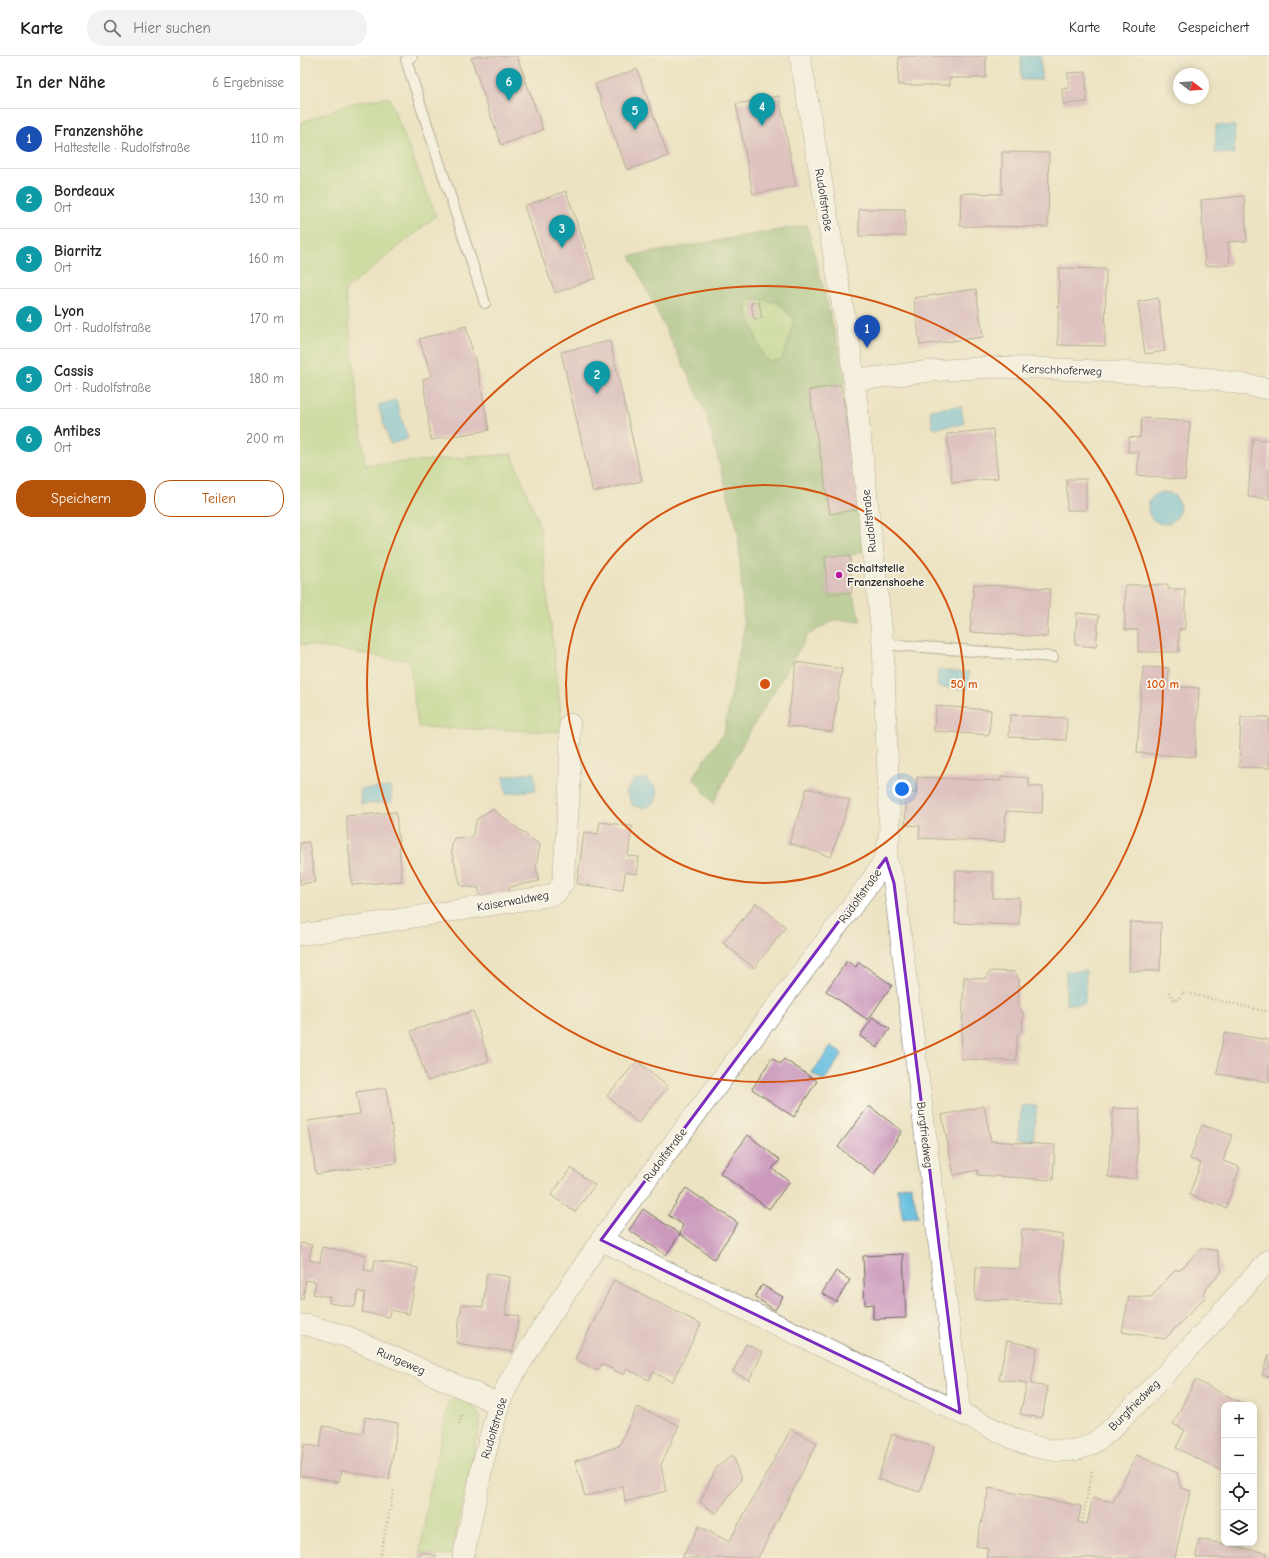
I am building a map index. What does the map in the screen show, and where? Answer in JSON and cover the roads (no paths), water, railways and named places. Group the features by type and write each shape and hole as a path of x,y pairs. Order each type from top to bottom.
{"street":[{"name":"Rudolfstraße","path":"463,1558 483,1463 499,1404 510,1380 542,1328 601,1240 871,881 886,858 890,830 883,644 854,379 800,56"},
{"name":"Kerschhoferweg","path":"854,379 931,371 983,368 1040,368 1153,374 1213,380 1269,389"},
{"name":"Kaiserwaldweg","path":"300,935 548,896 556,893 562,883 570,781 570,724"},
{"name":"Burgfriedweg","path":"886,858 894,883 960,1413"},
{"name":"Burgfriedweg","path":"601,1240 1025,1444 1045,1449 1066,1451 1083,1448 1098,1440 1143,1398 1269,1260"},
{"name":"Rungeweg","path":"300,1325 306,1325 348,1337 499,1404"}],"lane":[{"path":"412,56 406,60 485,303"},
{"path":"883,644 1053,657"}],"water":[{"path":"1021,56 1041,56 1041,80 1021,80"},
{"path":"1216,125 1235,126 1234,154 1215,153"},
{"path":"396,400 408,439 390,444 378,405"},
{"path":"961,406 964,424 933,428 930,410"},
{"path":"1161,492 1167,492 1177,499 1180,508 1179,514 1173,521 1167,524 1161,524 1151,517 1148,511 1148,505 1155,495"},
{"path":"938,670 970,672 968,689 937,687"},
{"path":"534,772 536,790 506,794 503,777"},
{"path":"646,778 658,790 655,802 645,808 633,806 626,792 633,780"},
{"path":"391,787 392,802 361,804 360,789"},
{"path":"1066,971 1086,971 1085,1004 1066,1004"},
{"path":"831,1046 842,1054 824,1081 812,1073"},
{"path":"1022,1105 1037,1106 1033,1141 1018,1139"},
{"path":"911,1185 918,1216 903,1219 897,1188"}],"place":[{"name":"Antibes","path":"509,101"},
{"name":"Lyon","path":"762,126"},
{"name":"Cassis","path":"635,130"},
{"name":"Biarritz","path":"562,248"},
{"name":"Franzenshöhe","path":"867,348"},
{"name":"Bordeaux","path":"597,394"},
{"name":"Schaltstelle Franzenshoehe","path":"839,575"}]}
